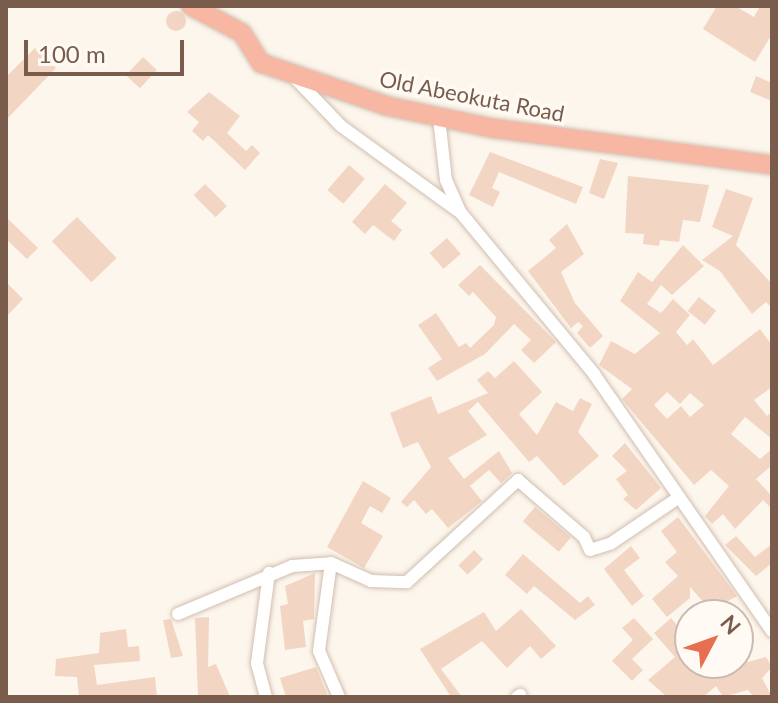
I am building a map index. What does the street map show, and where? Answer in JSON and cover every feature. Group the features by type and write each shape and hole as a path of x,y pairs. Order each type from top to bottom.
{"highway":[{"name":"Old Abeokuta Road","path":"191,6 242,33 261,63 295,78 439,118 772,165"}],"street":[{"path":"295,78 341,126 461,213 569,341 772,631"},
{"path":"439,118 446,180 461,213"},
{"path":"178,614 269,573 331,563 371,581 407,582 518,480 584,537 590,550 610,544 678,498"},
{"path":"331,563 319,651 339,697"},
{"path":"266,697 257,663 269,573"}],"building":[{"path":"717,6 735,6 754,17 760,6 772,6 772,34 755,62 703,29"},
{"path":"176,11 183,14 186,21 183,28 176,31 169,28 166,21 169,14"},
{"path":"35,48 56,68 6,120 6,77"},
{"path":"143,57 157,70 140,88 126,75"},
{"path":"756,76 772,83 772,101 750,92"},
{"path":"209,92 240,116 227,133 246,151 252,145 260,153 245,170 208,135 203,141 192,131 199,122 187,112"},
{"path":"490,152 583,187 576,204 499,172 492,188 500,192 493,207 469,195"},
{"path":"600,159 618,163 604,199 589,193"},
{"path":"349,165 365,179 343,204 327,190"},
{"path":"628,176 709,185 700,222 683,220 679,242 660,240 659,246 643,244 644,234 625,233"},
{"path":"205,184 227,206 216,217 194,195"},
{"path":"385,184 407,203 391,221 402,230 394,241 373,225 365,234 352,222"},
{"path":"726,189 753,198 736,245 772,284 772,308 766,302 752,314 720,271 702,260 733,236 712,227"},
{"path":"6,217 38,248 27,259 6,239"},
{"path":"77,217 117,258 91,282 52,241"},
{"path":"567,224 584,254 561,272 575,303 603,336 590,348 577,333 583,326 578,322 571,328 528,271 556,248 549,240"},
{"path":"447,238 461,254 443,269 430,253"},
{"path":"683,245 704,266 672,295 661,285 647,304 661,313 673,299 690,315 676,332 687,345 693,339 713,365 760,329 772,345 772,387 754,400 767,416 772,411 772,439 745,417 731,434 760,459 772,449 772,465 756,479 772,496 772,509 763,500 735,529 723,514 712,524 705,516 729,486 711,470 694,485 622,399 632,389 599,365 611,341 635,354 660,333 620,301 638,272 652,282","holes":["667,392 680,404 690,393 704,405 690,417 681,406 667,419 654,405"]},
{"path":"480,265 556,342 534,363 521,350 531,340 514,324 485,354 437,381 428,368 442,359 418,325 436,313 459,347 466,343 470,348 494,325 496,317 473,292 469,296 458,285"},
{"path":"6,282 23,299 6,317"},
{"path":"699,297 716,311 705,325 688,311"},
{"path":"514,361 542,392 519,414 537,435 556,402 573,411 580,398 592,404 578,432 599,456 564,486 537,456 529,462 478,402 468,411 487,435 448,458 464,479 499,451 512,473 501,483 489,470 470,486 482,501 448,528 432,509 426,514 414,500 407,507 401,502 431,467 418,442 403,448 390,413 431,396 438,414 488,393 477,380 488,371 495,378"},
{"path":"625,443 661,488 636,510 623,499 628,495 616,479 627,471 612,456"},
{"path":"363,481 391,498 382,513 370,506 361,523 383,536 364,568 327,547"},
{"path":"535,507 571,537 559,552 523,522"},
{"path":"678,517 737,596 732,599 701,599 690,587 690,598 674,599 674,611 667,617 652,599 678,576 665,562 677,552 661,531"},
{"path":"736,536 755,557 772,544 772,563 756,576 725,545"},
{"path":"631,546 640,558 624,570 644,596 632,606 604,569"},
{"path":"474,550 483,559 468,575 458,566"},
{"path":"523,554 580,603 588,596 595,605 575,620 534,586 527,594 505,575"},
{"path":"315,573 314,619 303,621 306,647 285,650 280,606 288,604 285,586"},
{"path":"521,609 556,646 541,659 530,646 507,668 482,641 441,669 462,697 451,697 420,649 484,612 496,631"},
{"path":"209,617 208,667 216,664 230,697 198,697 195,618"},
{"path":"634,618 653,639 632,659 643,670 632,681 612,661 633,640 622,628"},
{"path":"671,618 674,622 674,656 654,633"},
{"path":"171,619 183,656 171,658 163,620"},
{"path":"126,629 128,647 139,646 140,661 94,665 97,685 155,677 157,697 79,697 77,677 55,676 56,659 99,653 100,633"},
{"path":"766,657 772,667 762,678 772,697 754,697 748,690 723,697 716,686 703,697 667,697 648,680 674,658 674,679 754,679 754,660"},
{"path":"316,667 328,697 286,697 280,678"}]}
